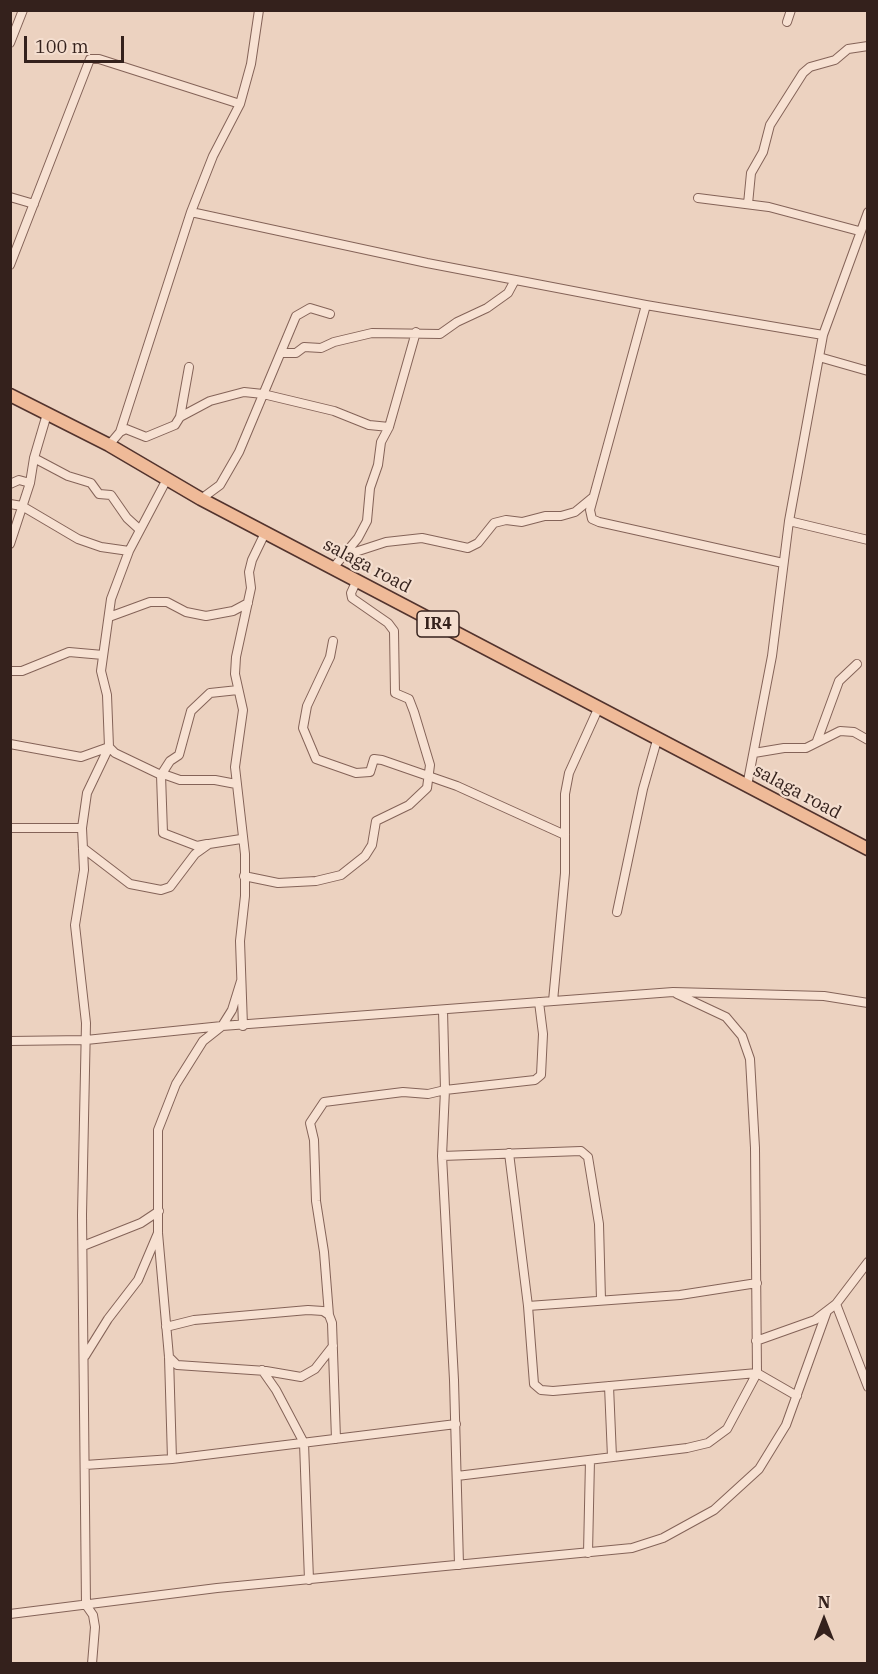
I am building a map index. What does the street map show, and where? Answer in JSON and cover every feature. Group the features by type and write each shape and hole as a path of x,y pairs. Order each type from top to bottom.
{"main road":[{"name":"salaga road","path":"10,395 108,445 201,499 867,849"}],"street":[{"path":"10,43 23,10"},
{"path":"120,432 191,212 213,156 240,104 251,64 259,10"},
{"path":"787,22 791,10"},
{"path":"748,204 751,173 763,152 770,124 803,73 810,67 835,60 848,49 867,46"},
{"path":"10,265 90,59 99,59 240,104"},
{"path":"10,197 34,204"},
{"path":"698,198 769,207 859,231"},
{"path":"191,212 515,280 823,335"},
{"path":"747,786 772,656 789,521 823,335 867,212"},
{"path":"281,354 296,353 304,347 321,348 334,342 372,333 440,334 457,322 487,308 508,293 515,280"},
{"path":"646,305 590,510 592,519 783,563"},
{"path":"201,499 220,485 239,452 296,316 302,310 309,308 330,314"},
{"path":"333,568 367,521 370,488 378,465 381,442 389,427 416,332"},
{"path":"819,357 867,371"},
{"path":"108,445 126,429 146,437 176,425 180,417 189,367"},
{"path":"180,417 210,401 244,392 263,394 334,411 369,425 389,427"},
{"path":"10,544 30,483 34,458 47,414"},
{"path":"34,458 68,476 91,483 99,494 111,495 127,518 139,529"},
{"path":"92,1664 95,1627 93,1615 86,1605 83,1246 86,1040 75,925 84,870 82,828 87,793 109,747 107,695 101,671 111,599 139,529 167,479"},
{"path":"10,484 19,480 30,483"},
{"path":"343,556 386,542 423,538 468,548 478,543 494,523 506,520 522,522 545,516 561,516 575,512 594,497"},
{"path":"10,504 22,506 78,539 101,547 129,551"},
{"path":"789,521 867,540"},
{"path":"243,1026 240,941 244,854 236,784 237,744 243,710 238,690 236,657 248,603 252,560 266,533"},
{"path":"244,876 278,883 316,881 341,875 365,856 372,844 376,821 419,798 427,788 430,775 429,756 409,699 395,693 394,631 388,623 352,598 351,593 357,580"},
{"path":"108,617 150,602 167,602 186,612 206,616 233,611 248,603"},
{"path":"333,640 330,657 307,706 303,728 316,759 356,773 370,772 374,759 430,775 565,835"},
{"path":"10,672 22,671 69,652 103,655"},
{"path":"817,741 839,681 857,664"},
{"path":"238,690 210,693 191,711 179,755 170,761 162,774 163,832 197,846 241,839"},
{"path":"553,1001 565,873 565,794 569,773 598,709"},
{"path":"754,753 806,748 817,741 847,730 867,740"},
{"path":"617,912 643,789 657,740"},
{"path":"10,744 81,757 109,747"},
{"path":"109,747 115,753 180,780 215,780 236,784"},
{"path":"10,828 82,828"},
{"path":"83,848 130,884 161,890 170,887 195,854 209,844"},
{"path":"172,1459 169,1357 158,1233 158,1130 185,1069 203,1041 222,1026 232,1010 241,981"},
{"path":"457,1476 687,1448 708,1443 727,1429 757,1373 755,1148 750,1059 742,1036 726,1017 673,992"},
{"path":"10,1041 86,1040 222,1026 673,992 824,996 867,1003"},
{"path":"336,1439 333,1346 324,1251 316,1201 314,1140 310,1123 324,1102 403,1092 428,1094 445,1089 535,1080 541,1075 543,1034 539,1002"},
{"path":"443,1010 445,1089 442,1156 456,1424 459,1565"},
{"path":"442,1156 581,1151 588,1158 599,1224 601,1300"},
{"path":"509,1153 528,1306 534,1384 540,1390 553,1391 757,1373 797,1396"},
{"path":"83,1246 141,1223 159,1211"},
{"path":"84,1358 108,1319 138,1280 158,1233"},
{"path":"756,1341 815,1320 836,1304 867,1262"},
{"path":"528,1306 680,1295 756,1282"},
{"path":"836,1304 867,1387"},
{"path":"166,1327 194,1320 308,1310 323,1311 329,1315"},
{"path":"10,1614 309,1580 632,1548 663,1538 714,1510 759,1469 786,1425 827,1311"},
{"path":"169,1357 177,1365 262,1370 301,1377 315,1369 333,1346"},
{"path":"262,1370 276,1390 304,1443 309,1580"},
{"path":"609,1386 612,1457"},
{"path":"85,1465 172,1459 456,1424"},
{"path":"588,1553 590,1460"}]}
